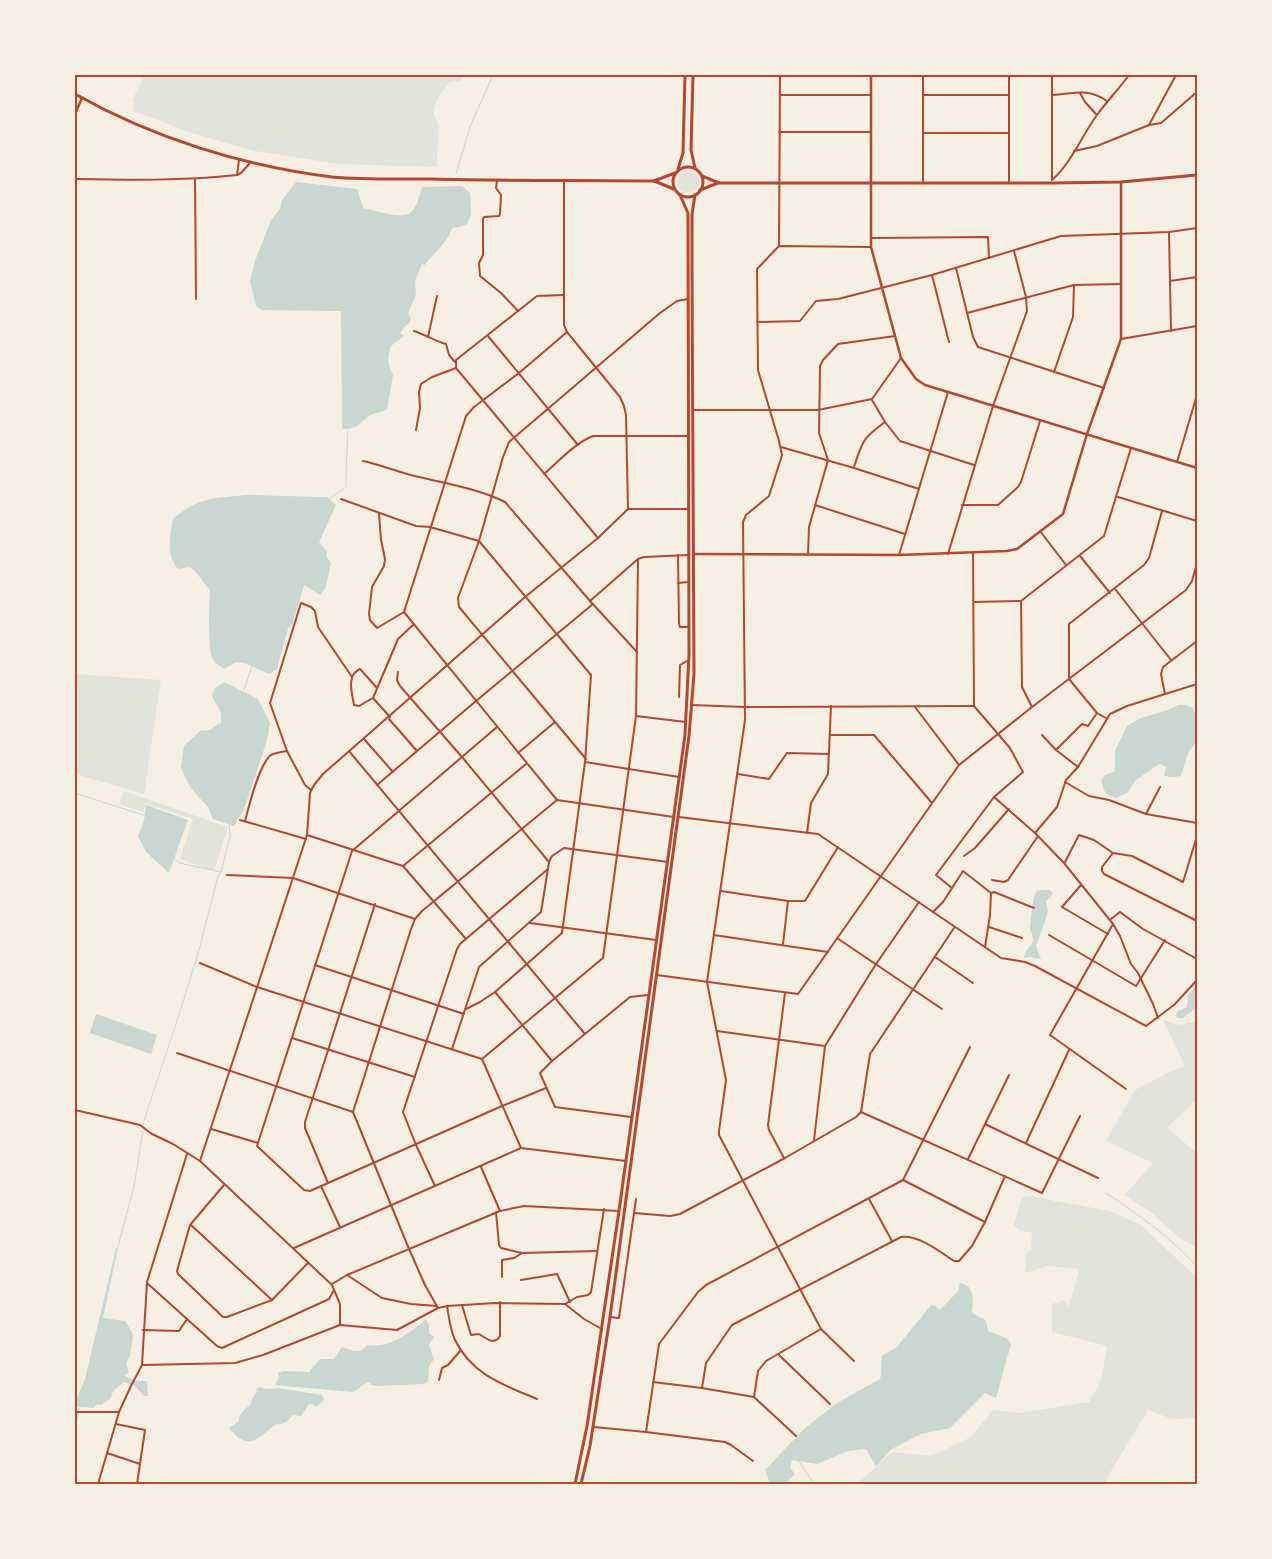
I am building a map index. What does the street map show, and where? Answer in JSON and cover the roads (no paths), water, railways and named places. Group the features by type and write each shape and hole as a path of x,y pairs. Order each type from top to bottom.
{"main road":[{"path":"678,170 683,153 685,75"},
{"path":"693,75 691,150 696,168 702,176 718,183"},
{"path":"75,94 171,138 252,162 332,176 373,179 654,181 674,189 680,195 688,213 689,660 686,722 602,1329 584,1445 575,1484"},
{"path":"654,181 675,173 686,166 696,168"},
{"path":"674,189 673,178 675,173"},
{"path":"680,195 688,197 695,195 700,190 718,183 1121,182 1197,175"},
{"path":"700,190 702,176"},
{"path":"581,1484 594,1427 610,1317 679,818 692,704 694,554 692,214 695,195"},
{"path":"689,554 694,554"},
{"path":"674,817 679,818"},
{"path":"602,1329 608,1330"},
{"path":"584,1445 590,1446"}],"street":[{"path":"780,75 779,246 757,269 757,322 758,370 782,454 769,496 744,518 745,720 707,982 726,1080 719,1133 821,1329 854,1361"},
{"path":"871,75 871,247 901,358 920,383 1197,468"},
{"path":"922,183 923,75"},
{"path":"1009,75 1009,183"},
{"path":"1052,75 1052,181"},
{"path":"1052,181 1058,175 1097,115 1129,75"},
{"path":"1149,125 1176,75"},
{"path":"1052,95 1080,92 1097,94 1108,101"},
{"path":"1080,92 1085,102 1097,115"},
{"path":"1074,150 1097,146 1149,125 1161,123 1197,92"},
{"path":"780,95 871,95"},
{"path":"923,95 1009,95"},
{"path":"75,114 82,98"},
{"path":"779,132 871,132"},
{"path":"923,133 1009,133"},
{"path":"237,174 239,159"},
{"path":"75,179 195,179 241,173 252,162"},
{"path":"195,179 196,299"},
{"path":"497,180 496,188 501,195 500,214 498,216 484,217 483,219 483,254 479,260 479,271 481,277 502,293 518,311"},
{"path":"564,180 563,319 567,332 620,397 624,406 628,509"},
{"path":"694,554 948,554 1012,551 1063,514 1087,434 1121,339 1121,182"},
{"path":"757,322 796,322 802,318 816,301 838,299 932,275 1061,236 1169,232 1197,228"},
{"path":"1169,232 1171,331"},
{"path":"871,238 988,237 989,258"},
{"path":"779,246 871,247"},
{"path":"948,554 993,406 1027,315 1026,298 1014,251"},
{"path":"956,268 973,337 978,347 1104,388"},
{"path":"932,275 949,342"},
{"path":"1170,281 1197,277"},
{"path":"967,313 1074,285 1121,284"},
{"path":"1054,372 1073,317 1074,285"},
{"path":"456,361 537,296 564,295"},
{"path":"428,337 437,296"},
{"path":"679,777 586,761 459,607 458,598 478,541 506,448 514,437 672,303 688,299"},
{"path":"1121,339 1197,326"},
{"path":"414,331 446,344 450,355 456,361 456,368 598,538"},
{"path":"379,513 385,559 384,566 372,587 370,617 377,628 404,612 466,416 474,407 519,373 567,332"},
{"path":"488,336 578,445"},
{"path":"808,555 809,527 828,460 819,433 820,366 835,347 842,344 895,336"},
{"path":"693,410 818,410 872,399 901,358"},
{"path":"416,430 420,408 419,392 421,384 432,377 456,368"},
{"path":"899,554 948,392"},
{"path":"1177,462 1197,395"},
{"path":"872,399 885,422 900,441 974,465"},
{"path":"962,505 998,505 1018,487 1040,421"},
{"path":"854,468 864,440 885,422"},
{"path":"544,474 578,445 594,436 688,436"},
{"path":"781,447 919,489"},
{"path":"974,602 1020,601 1104,536 1131,448"},
{"path":"363,461 491,496 509,505 590,601 637,652"},
{"path":"1117,497 1197,521"},
{"path":"341,499 416,526 430,527 478,541 591,675 586,761 562,934 495,992 466,1009"},
{"path":"815,505 905,534"},
{"path":"200,1161 306,839 311,790 323,774 525,597 598,538 628,509 688,510"},
{"path":"1106,718 1097,713 1070,679 1069,624 1115,589 1147,561 1162,511"},
{"path":"1040,531 1067,566"},
{"path":"952,888 936,875 994,796 1023,772 1010,748 974,706 973,553"},
{"path":"590,601 638,559 689,554"},
{"path":"678,555 679,624 680,627 689,627"},
{"path":"1080,556 1110,593"},
{"path":"482,1059 602,960 604,955 636,716 638,559"},
{"path":"657,976 798,994 958,765 1186,590 1192,581 1197,562"},
{"path":"678,583 689,582"},
{"path":"1115,589 1171,660"},
{"path":"1020,601 1022,687 1032,707"},
{"path":"311,790 304,785 287,751 270,703 301,603 315,611 318,628 352,677 354,705 360,706 373,698 398,639 414,624"},
{"path":"378,785 476,700 593,604"},
{"path":"404,612 557,800 674,817"},
{"path":"1165,694 1161,671 1171,660 1197,641"},
{"path":"679,697 680,665 689,660"},
{"path":"352,677 356,670 360,669 377,688"},
{"path":"398,672 398,683 549,862"},
{"path":"1035,833 1057,806 1065,782 1078,767 1106,718 1127,706 1197,684"},
{"path":"373,698 417,751"},
{"path":"692,704 745,707 974,706"},
{"path":"807,833 811,803 828,774 831,706"},
{"path":"915,706 958,765"},
{"path":"1056,750 1082,724 1088,726 1097,713"},
{"path":"636,716 686,722"},
{"path":"518,753 555,722"},
{"path":"498,727 352,851 257,1146 304,1190 310,1191 546,1088"},
{"path":"830,735 874,735 932,803"},
{"path":"1042,735 1056,750 1078,767"},
{"path":"364,739 393,772"},
{"path":"245,821 254,786 268,759 273,754 287,751"},
{"path":"349,751 585,1034"},
{"path":"738,774 769,779 787,753 829,754"},
{"path":"403,866 526,763"},
{"path":"1065,782 1089,796 1109,800 1146,814 1197,823"},
{"path":"1146,814 1160,787"},
{"path":"994,796 1035,833 1064,863 1113,924 1158,1018"},
{"path":"438,1307 409,1249 353,1112 379,1026 415,919 557,800"},
{"path":"964,856 975,848 1009,809"},
{"path":"679,818 818,834 1005,960 1025,962 1146,1026 1174,1005 1197,980"},
{"path":"240,820 306,839"},
{"path":"1064,863 1080,834 1094,840 1114,853 1132,856 1184,882 1197,836"},
{"path":"307,835 403,866 466,939"},
{"path":"992,880 1004,882 1008,880 1038,836"},
{"path":"721,891 806,901 838,847"},
{"path":"452,1050 479,967 541,912 549,862 552,856 562,848 668,862"},
{"path":"1114,853 1102,867 1104,874 1197,921"},
{"path":"435,1186 403,1113 457,949 466,939 548,869"},
{"path":"933,912 943,902 962,871 991,893 994,892 1034,908"},
{"path":"227,875 293,878 415,919"},
{"path":"1081,885 1062,907 1108,934"},
{"path":"985,948 991,893"},
{"path":"783,944 788,900"},
{"path":"814,1140 825,1046 876,964 919,902"},
{"path":"328,1183 305,1128 305,1122 375,904"},
{"path":"1110,920 1120,912 1143,929 1197,959"},
{"path":"530,923 657,940"},
{"path":"1113,924 1050,1035 1126,1089"},
{"path":"634,1213 670,1216 680,1214 785,1158 856,1117 861,1112 870,1054 955,927"},
{"path":"988,927 1022,938"},
{"path":"714,935 828,952"},
{"path":"1049,935 1135,986 1165,940"},
{"path":"837,938 942,1009"},
{"path":"935,957 973,983"},
{"path":"200,963 257,987 482,1059"},
{"path":"315,965 464,1014"},
{"path":"495,992 552,1061"},
{"path":"785,993 768,1125 785,1158"},
{"path":"631,1117 555,1107 540,1073 630,997 648,995"},
{"path":"717,1032 825,1046"},
{"path":"292,1038 415,1077"},
{"path":"646,1432 660,1344 702,1288 903,1180 970,1047"},
{"path":"1026,1143 1070,1049"},
{"path":"177,1053 353,1112"},
{"path":"482,1059 521,1148"},
{"path":"968,1159 1009,1075"},
{"path":"75,1110 140,1125 152,1134 173,1144 200,1161 332,1284 340,1304 340,1325"},
{"path":"861,1112 1042,1193 1080,1116"},
{"path":"985,1124 1098,1178"},
{"path":"210,1129 258,1143"},
{"path":"294,1248 521,1148 626,1161"},
{"path":"98,1484 119,1412 142,1366 146,1282 187,1154"},
{"path":"480,1166 500,1211"},
{"path":"702,1388 706,1363 731,1326 900,1237 908,1237 925,1243 954,1261 959,1261 972,1246 1006,1176"},
{"path":"903,1180 985,1222"},
{"path":"224,1185 190,1225 177,1272 223,1317 227,1318 272,1300 308,1263"},
{"path":"321,1186 340,1228"},
{"path":"610,1317 619,1318 636,1199"},
{"path":"869,1199 892,1241"},
{"path":"332,1284 347,1275 496,1212 524,1206 619,1211"},
{"path":"347,1275 382,1298 411,1304 438,1307 500,1302 565,1304 590,1294 604,1209"},
{"path":"496,1212 499,1246 522,1253 597,1251"},
{"path":"190,1225 272,1300"},
{"path":"502,1277 503,1260 514,1258 522,1253"},
{"path":"521,1280 557,1274 570,1302"},
{"path":"146,1282 217,1346 222,1348 329,1299 334,1290"},
{"path":"462,1305 471,1335 479,1334 488,1340 494,1341 498,1340 500,1336 500,1302"},
{"path":"565,1304 584,1319 602,1329"},
{"path":"447,1306 451,1330 455,1340 472,1366 507,1386 537,1399"},
{"path":"142,1366 223,1364 244,1361 340,1325 397,1330 438,1307"},
{"path":"143,1330 179,1331 187,1319"},
{"path":"754,1397 758,1370 766,1361 821,1329"},
{"path":"439,1380 442,1368 448,1365 461,1350"},
{"path":"777,1353 830,1404"},
{"path":"653,1382 754,1397 796,1436"},
{"path":"75,1412 119,1412"},
{"path":"116,1424 145,1430 137,1484"},
{"path":"594,1427 725,1442 753,1460"},
{"path":"108,1453 140,1464"}],"waterway":[{"path":"456,174 470,127 493,75"},
{"path":"329,499 346,487 348,430"},
{"path":"244,690 252,666"},
{"path":"75,793 146,816"},
{"path":"143,1124 199,950 230,836 229,825"},
{"path":"174,857 179,863 221,872"},
{"path":"118,1246 134,1187 143,1130"},
{"path":"1106,1193 1165,1236 1197,1267"},
{"path":"75,1424 79,1408"},
{"path":"799,1461 814,1484"}]}
